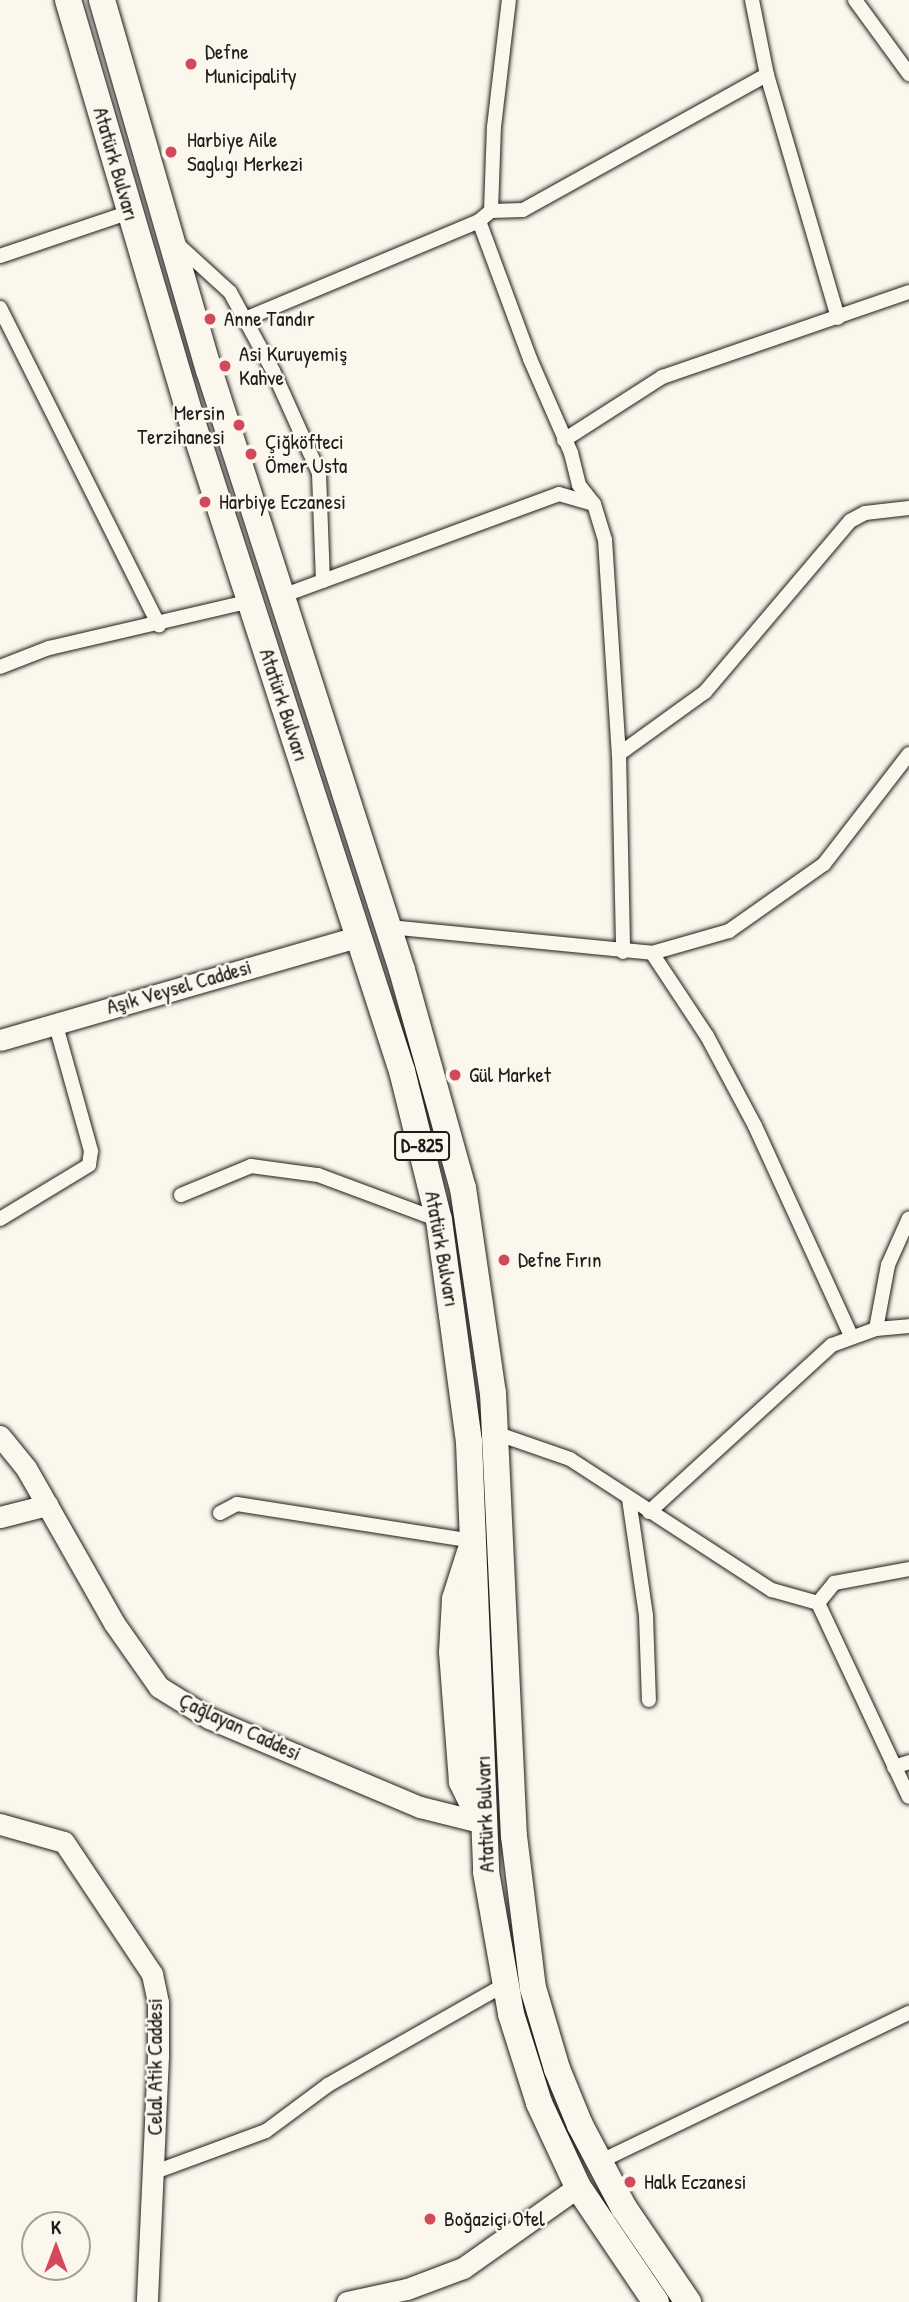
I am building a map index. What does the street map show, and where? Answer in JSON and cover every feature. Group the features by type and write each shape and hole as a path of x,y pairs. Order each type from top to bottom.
{"highway":[{"name":"Atatürk Bulvarı","path":"68,0 130,212 251,601 402,1071 439,1220 466,1406 474,1541 486,1872 504,1985 529,2076 578,2187 656,2302"},
{"name":"Atatürk Bulvarı","path":"102,0 169,237 389,927 462,1184 480,1283 495,1433 514,1836 522,1920 544,2026 570,2103 599,2162 640,2234 688,2302"},
{"path":"251,601 282,596"},
{"path":"432,1191 462,1184"},
{"path":"578,2187 599,2162"}],"street":[{"path":"491,211 494,127 509,0"},
{"path":"752,0 767,75 838,318"},
{"path":"855,0 909,74"},
{"path":"245,318 480,221 491,211 523,210 767,75"},
{"path":"0,256 130,212"},
{"path":"480,221 579,485 594,504 605,540 619,754 623,952"},
{"path":"169,237 230,292 245,318 318,473 323,581"},
{"path":"564,440 662,377 909,292"},
{"path":"0,308 159,625"},
{"path":"282,596 559,494 594,504"},
{"path":"619,754 705,692 850,521 865,513 909,508"},
{"path":"0,667 49,648 159,625 251,601"},
{"path":"389,927 652,953 729,931 824,864 909,754"},
{"name":"Aşık Veysel Caddesi","path":"0,1040 358,937"},
{"path":"652,953 707,1036 755,1126 851,1336"},
{"path":"0,1219 89,1165 91,1152 55,1022"},
{"path":"181,1195 251,1166 318,1175 439,1220"},
{"path":"876,1329 888,1265 909,1218"},
{"path":"649,1513 832,1345 876,1329 909,1326"},
{"path":"495,1433 569,1459 772,1590 818,1603 909,1797"},
{"name":"Çağlayan Caddesi","path":"0,1436 26,1468 114,1623 169,1694 209,1718 420,1807 484,1823"},
{"path":"629,1499 646,1616 649,1700"},
{"path":"220,1513 237,1504 474,1541"},
{"path":"0,1517 47,1505"},
{"path":"818,1603 834,1583 909,1569"},
{"path":"894,1767 909,1762"},
{"name":"Celal Atik Caddesi","path":"0,1824 64,1842 152,1974 158,2002 155,2172 147,2302"},
{"path":"155,2172 266,2131 338,2079 504,1985"},
{"path":"599,2162 909,2013"},
{"path":"347,2302 407,2289 463,2268 578,2187"}],"place":[{"name":"Defne Municipality","path":"191,64"},
{"name":"Harbiye Aile Saglıgı Merkezi","path":"171,152"},
{"name":"Anne Tandır","path":"210,319"},
{"name":"Asi Kuruyemiş Kahve","path":"225,366"},
{"name":"Mersin Terzihanesi","path":"239,425"},
{"name":"Çiğköfteci Ömer Usta","path":"251,454"},
{"name":"Harbiye Eczanesi","path":"205,502"},
{"name":"Gül Market","path":"455,1075"},
{"name":"Defne Fırın","path":"504,1260"},
{"name":"Halk Eczanesi","path":"630,2182"},
{"name":"Boğaziçi Otel","path":"430,2219"}]}
